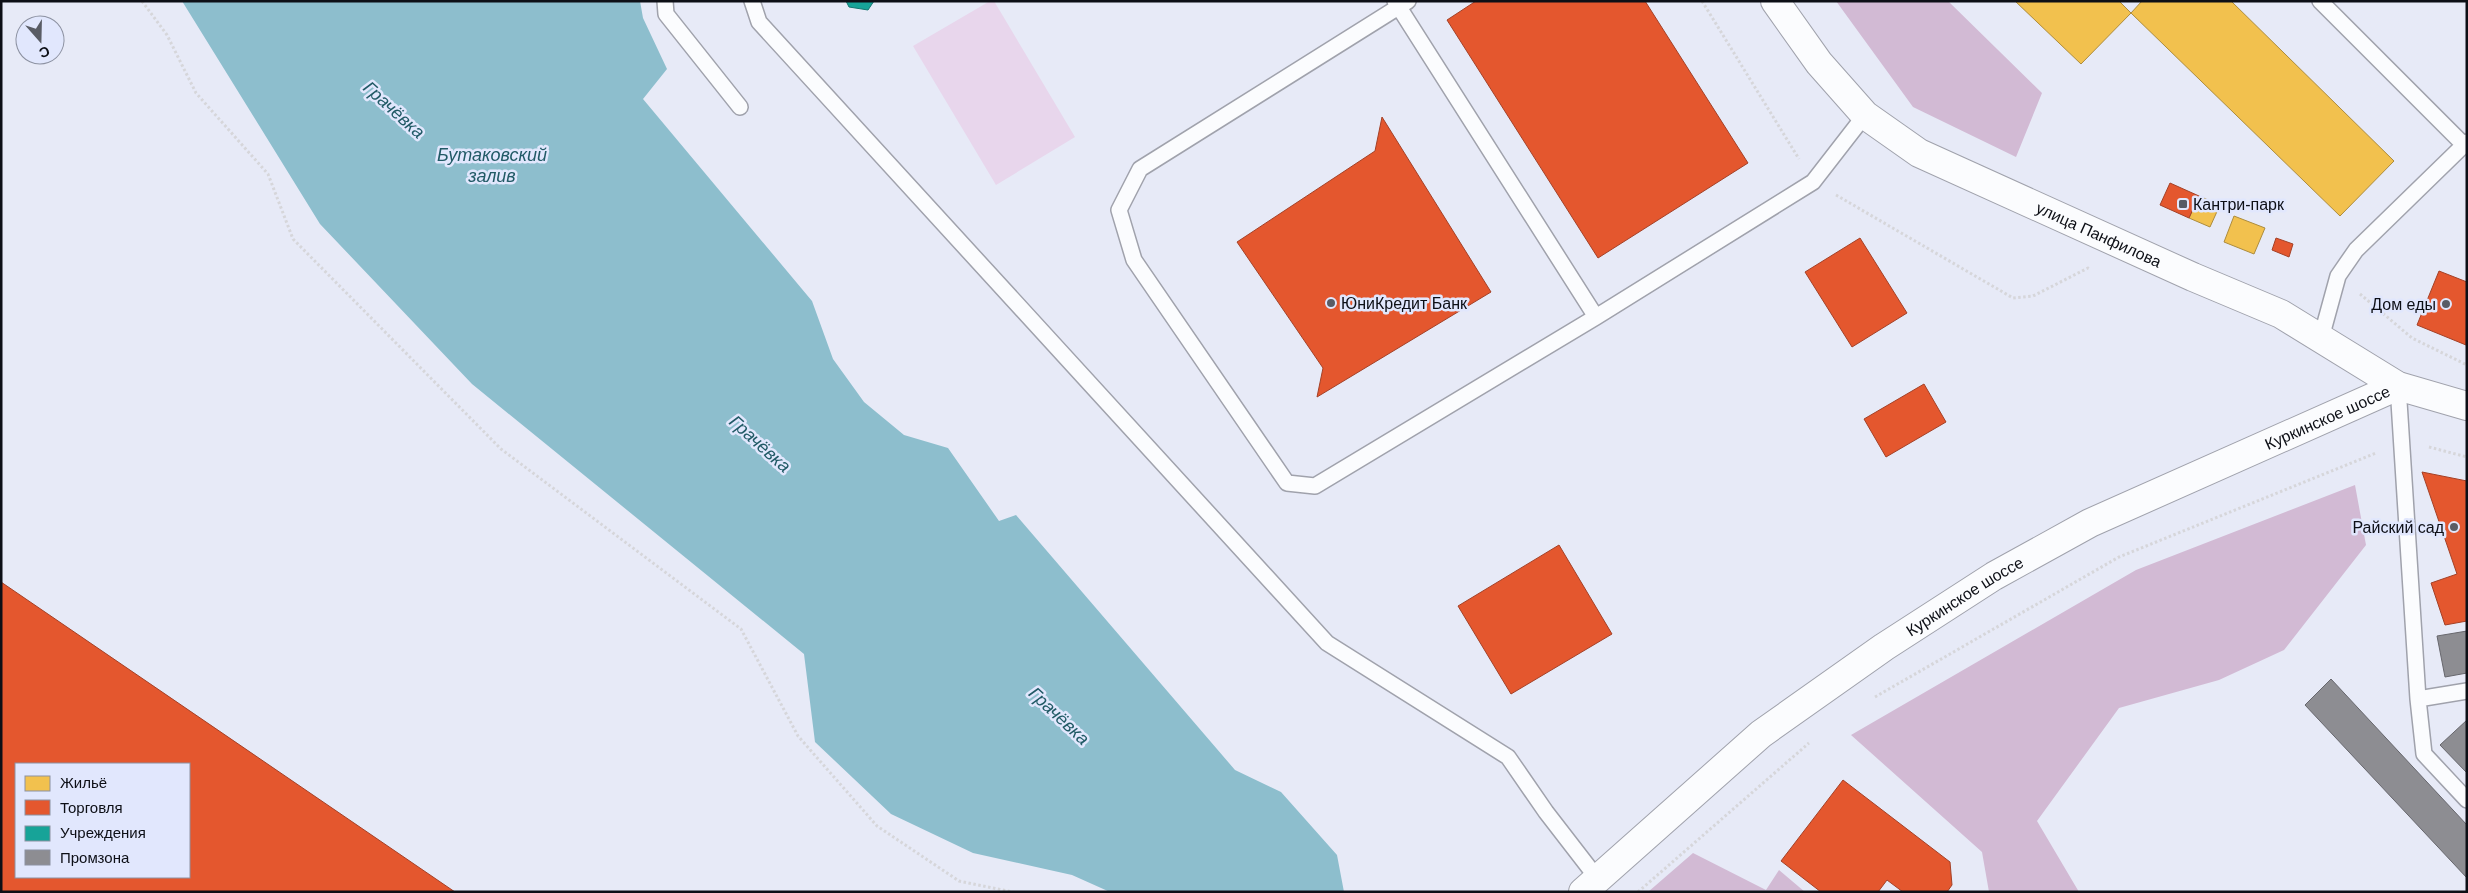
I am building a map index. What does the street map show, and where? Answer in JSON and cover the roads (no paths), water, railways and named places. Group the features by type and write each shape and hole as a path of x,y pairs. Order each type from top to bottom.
{"street":[{"name":"улица Панфилова","path":"1775,1 1819,63 1865,116 1919,154 2193,277 2281,314 2398,386 2467,406"},
{"name":"Куркинское шоссе","path":"1590,885 1762,734 1884,647 1994,576 2090,523 2398,386"}],"lane":[{"path":"665,1 666,14 740,107"},
{"path":"752,1 759,22 1327,643 1508,757 1546,812 1590,885"},
{"path":"2320,1 2466,143 2356,250 2338,276 2321,338"},
{"path":"1596,318 1400,3 1140,169 1118,210 1134,260 1287,483 1315,486 1596,318 1814,182 1865,116"},
{"path":"2398,386 2400,447 2418,699 2424,754 2467,800"},
{"path":"2418,699 2467,691"}],"water":[{"name":"Бутаковский залив","path":"182,1 640,1 643,18 667,69 643,99 812,301 833,359 864,402 904,435 948,448 999,521 1016,515 1235,770 1281,792 1337,855 1344,892 1110,892 1072,875 973,853 891,814 815,742 804,654 472,384 320,224"}],"place":[{"name":"Кантри-парк","path":"2183,204"},
{"name":"ЮниКредит Банк","path":"1331,303"},
{"name":"Дом еды","path":"2446,304"},
{"name":"Райский сад","path":"2454,527"}],"water label":[{"name":"Грачёвка","path":"394,110"},
{"name":"Грачёвка","path":"760,444"},
{"name":"Грачёвка","path":"1059,716"}]}
